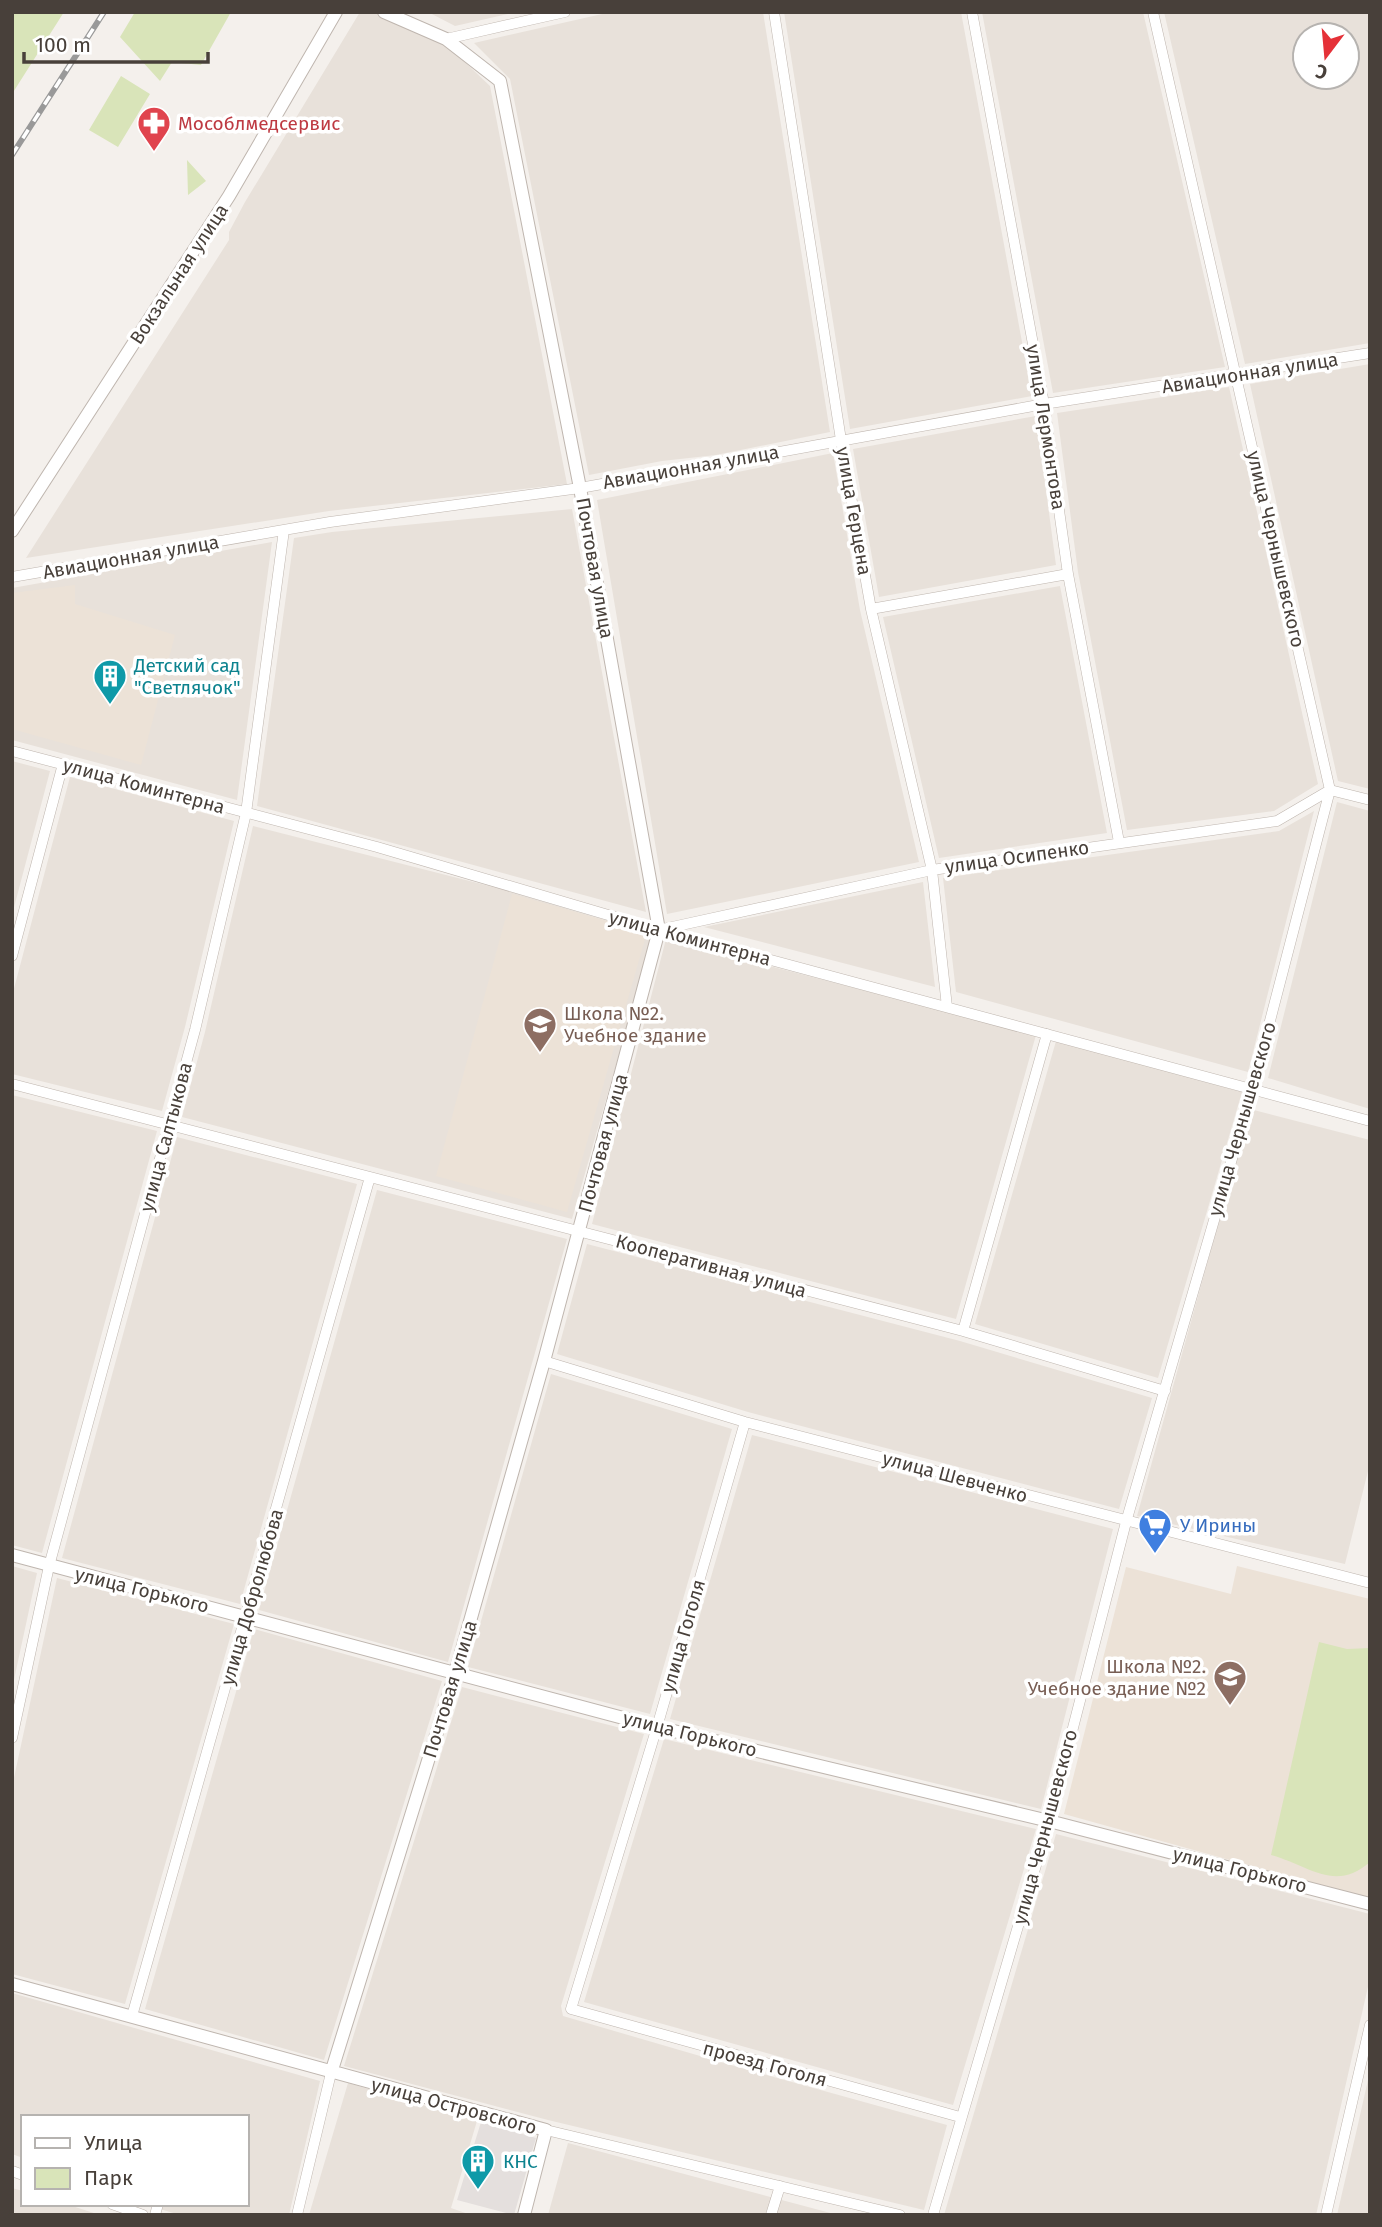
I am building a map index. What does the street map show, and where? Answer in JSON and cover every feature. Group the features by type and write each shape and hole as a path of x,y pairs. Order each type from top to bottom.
{"street":[{"name":"Вокзальная улица","path":"12,531 223,205 336,12"},
{"name":"Почтовая улица","path":"331,2073 455,1674 544,1361 659,930 580,488 500,81 446,39 384,12"},
{"path":"446,39 565,12"},
{"name":"улица Герцена","path":"774,12 841,440 871,609 932,870 947,1007"},
{"name":"улица Лермонтова","path":"972,12 1044,404 1068,574 1119,842"},
{"name":"улица Чернышевского","path":"933,2215 1049,1821 1126,1522 1252,1090 1330,789 1153,12"},
{"name":"Авиационная улица","path":"12,578 284,530 580,488 1044,404 1370,354"},
{"name":"улица Салтыкова","path":"12,1738 49,1566 195,1030 246,813 284,530"},
{"path":"871,609 1068,574"},
{"name":"улица Коминтерна","path":"12,751 377,847 659,930 1370,1121"},
{"path":"12,956 63,764"},
{"path":"1330,789 1370,800"},
{"name":"улица Осипенко","path":"659,930 932,870 1278,821 1330,789"},
{"path":"963,1331 1047,1034"},
{"name":"Кооперативная улица","path":"12,1084 963,1331 1165,1391"},
{"name":"улица Добролюбова","path":"132,2016 370,1177"},
{"name":"улица Шевченко","path":"544,1361 745,1422 1370,1583"},
{"name":"улица Гоголя","path":"571,2009 657,1727 745,1422"},
{"name":"улица Горького","path":"12,1555 657,1727 1049,1821 1370,1904"},
{"name":"улица Островского","path":"12,1984 546,2130 900,2215"},
{"name":"проезд Гоголя","path":"571,2009 960,2117"},
{"path":"1326,2215 1370,2025"},
{"path":"297,2215 331,2073"},
{"path":"524,2215 546,2130"},
{"path":"771,2215 780,2186"},
{"path":"117,2206 143,2215"}],"shaded area":[{"path":"360,12 381,12 447,45 490,86 567,484 329,511 26,558 229,240 229,232 245,202"},
{"path":"428,12 517,12 455,26"},
{"path":"611,12 763,12 830,432 716,455 662,461 589,475 510,79 474,43"},
{"path":"784,12 961,12 1032,396 850,429"},
{"path":"982,12 1143,12 1225,367 1053,393"},
{"path":"1164,12 1370,12 1370,343 1245,364"},
{"path":"1370,364 1370,789 1338,781 1250,384"},
{"path":"1229,387 1318,784 1274,811 1127,830 1078,572 1057,413"},
{"path":"1036,416 1056,565 879,597 853,449"},
{"path":"833,453 860,610 919,862 667,914 597,500"},
{"path":"572,509 646,912 257,806 294,538"},
{"path":"272,542 237,800 12,740 12,588"},
{"path":"75,585 75,604 175,635 141,765 12,729 12,593"},
{"path":"1060,586 1107,833 939,858 883,617"},
{"path":"12,761 50,771 12,915"},
{"path":"70,777 234,821 162,1111 12,1074 12,996"},
{"path":"1337,802 1370,811 1370,1109 1268,1078"},
{"path":"1314,811 1248,1072 956,992 943,878 1279,831"},
{"path":"253,826 509,891 653,935 572,1219 182,1117 205,1032"},
{"path":"923,882 935,987 704,927"},
{"name":"Школа №2. Учебное здание","path":"512,894 647,932 567,1212 436,1176"},
{"path":"666,939 1036,1035 956,1319 592,1224"},
{"path":"1056,1041 1242,1092 1158,1378 975,1324"},
{"path":"12,1095 157,1131 42,1553 12,1545"},
{"path":"1250,1109 1370,1140 1370,1463 1345,1564 1137,1516"},
{"path":"177,1137 357,1184 240,1604 62,1558"},
{"path":"377,1190 567,1239 448,1662 259,1610"},
{"path":"587,1244 960,1341 1152,1398 1119,1509 748,1412 557,1354"},
{"path":"551,1374 732,1429 650,1714 468,1667"},
{"path":"752,1435 1113,1529 1041,1809 670,1719"},
{"path":"12,1566 37,1573 12,1689"},
{"name":"Школа №2. Учебное здание №2","path":"1237,1566 1370,1599 1370,1899 1064,1814 1126,1567 1231,1594"},
{"path":"57,1578 234,1624 125,2004 12,1974 12,1787"},
{"path":"254,1629 442,1681 324,2060 145,2009"},
{"path":"462,1687 644,1734 561,2006 563,2016 947,2125 924,2210 548,2120 344,2066"},
{"path":"664,1739 1036,1829 953,2105 584,2002"},
{"path":"1056,1834 1370,1914 1370,1978 1316,2215 944,2215"},
{"path":"12,1993 320,2081 289,2215 180,2215 160,2209 161,2206 248,2206 248,2115 21,2115 21,2157 12,2154"},
{"path":"1370,2071 1370,2215 1337,2215 1356,2133"},
{"path":"348,2083 477,2121 451,2208 471,2215 309,2215"},
{"path":"481,2122 536,2138 514,2215 457,2200"},
{"path":"568,2143 838,2215 548,2215"},
{"path":"12,2188 21,2190 21,2206 72,2206 100,2215 12,2215"}],"green space":[{"path":"12,12 64,12 12,94"},
{"path":"135,12 231,12 201,65 172,62 160,81 120,37"},
{"path":"121,76 150,94 118,147 89,130"},
{"path":"187,160 206,181 188,195"},
{"path":"1319,1642 1347,1649 1370,1648 1370,1862 1345,1875 1321,1874 1271,1855"}],"railway":[{"path":"12,155 104,12"}],"place":[{"name":"Мособлмедсервис","path":"154,153"},
{"name":"Детский сад \"Светлячок\"","path":"110,706"},
{"name":"Школа №2. Учебное здание","path":"540,1054"},
{"name":"У Ирины","path":"1155,1555"},
{"name":"Школа №2. Учебное здание №2","path":"1230,1707"},
{"name":"КНС","path":"478,2191"}]}
